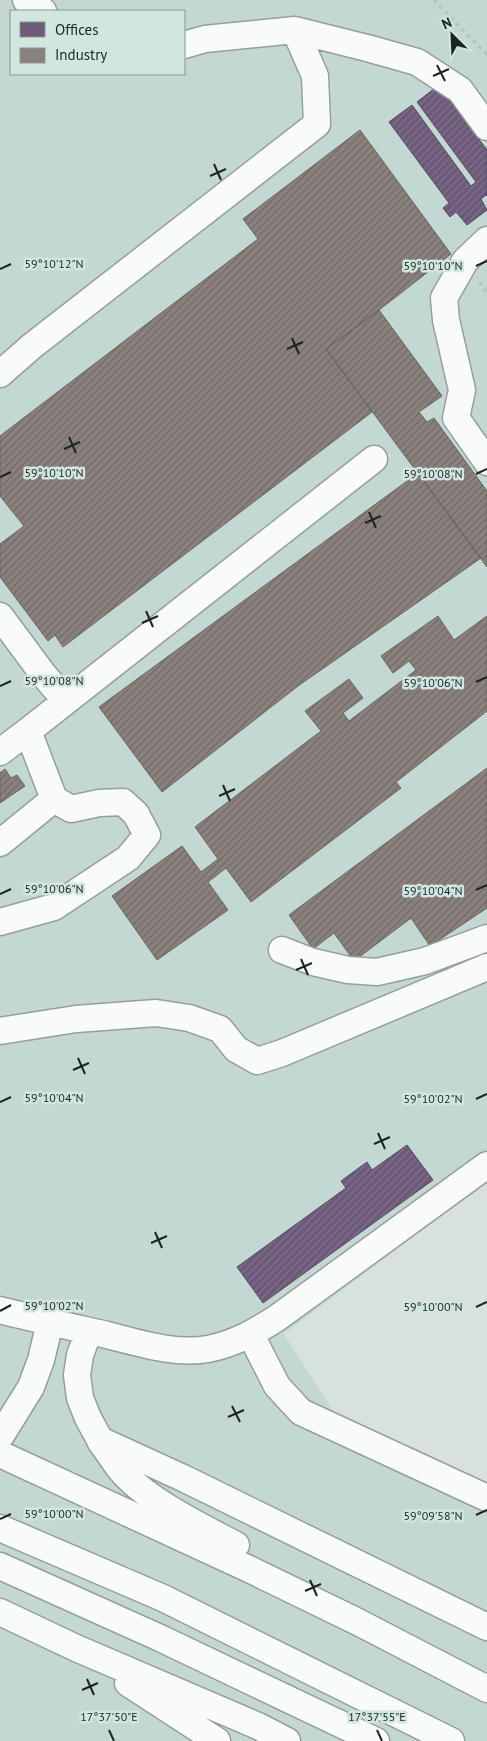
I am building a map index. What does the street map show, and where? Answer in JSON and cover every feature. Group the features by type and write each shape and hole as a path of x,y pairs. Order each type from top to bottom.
{"lane":[{"path":"26,0 41,10"},
{"path":"185,46 204,39 295,30 367,48 417,62 460,90 487,127"},
{"path":"0,374 32,346 317,124 315,76 295,30"},
{"path":"487,240 465,261 444,298 446,320 462,390 456,418 487,462"},
{"path":"0,752 374,459"},
{"path":"0,616 66,701"},
{"path":"0,922 54,907 128,858 147,835 136,814 123,802 98,803 71,810 54,799 28,731"},
{"path":"0,843 54,799"},
{"path":"282,950 313,962 348,970 377,972 425,961 487,938"},
{"path":"0,1031 76,1019 156,1012 189,1018 220,1029 236,1049 257,1061 282,1053 487,967"},
{"path":"0,1310 155,1346 186,1350 207,1349 230,1343 251,1335 278,1318 487,1165"},
{"path":"3,1424 31,1387 41,1360 50,1322"},
{"path":"89,1331 80,1355 77,1375 80,1398 100,1440 121,1470 145,1492 206,1530 280,1567 320,1591 358,1622"},
{"path":"251,1335 277,1386 301,1412 487,1498"},
{"path":"100,1440 183,1478 487,1627"},
{"path":"0,1454 240,1565 358,1622 487,1689"},
{"path":"0,1514 163,1598 451,1741"},
{"path":"0,1528 163,1598"},
{"path":"0,1566 160,1638 376,1741"},
{"path":"0,1612 76,1648 258,1726 287,1741"},
{"path":"76,1648 191,1726 217,1741"}],"path":[{"path":"434,0 487,55"}],"shaded area":[{"path":"0,0 487,0 487,1181 284,1334 333,1411 487,1484 487,1741 0,1741"}],"building: Offices":[{"path":"439,85 487,150 487,196 481,199 487,210 467,225 456,212 450,217 443,208 449,203 389,122 412,105 471,186 476,182 417,102"},
{"path":"407,1145 433,1180 263,1303 237,1267 346,1188 341,1181 367,1162 372,1170"}],"building: Industry":[{"path":"360,130 451,254 326,349 372,412 63,647 55,635 48,641 0,577 0,544 24,526 0,496 0,436 258,239 243,219"},
{"path":"379,310 442,396 419,412 427,422 434,418 487,491 487,567 326,349"},
{"path":"418,473 481,558 298,686 162,792 99,707"},
{"path":"438,616 454,640 487,616 487,711 396,782 401,788 251,902 226,868 208,882 228,910 157,960 112,896 182,846 201,872 218,859 195,827 321,731 305,711 349,679 363,698 343,713 349,721 416,670 409,661 393,673 381,656"},
{"path":"487,768 487,908 430,946 411,918 354,961 334,933 313,949 289,915"},
{"path":"5,769 11,778 17,775 25,786 0,803 0,773"}]}
